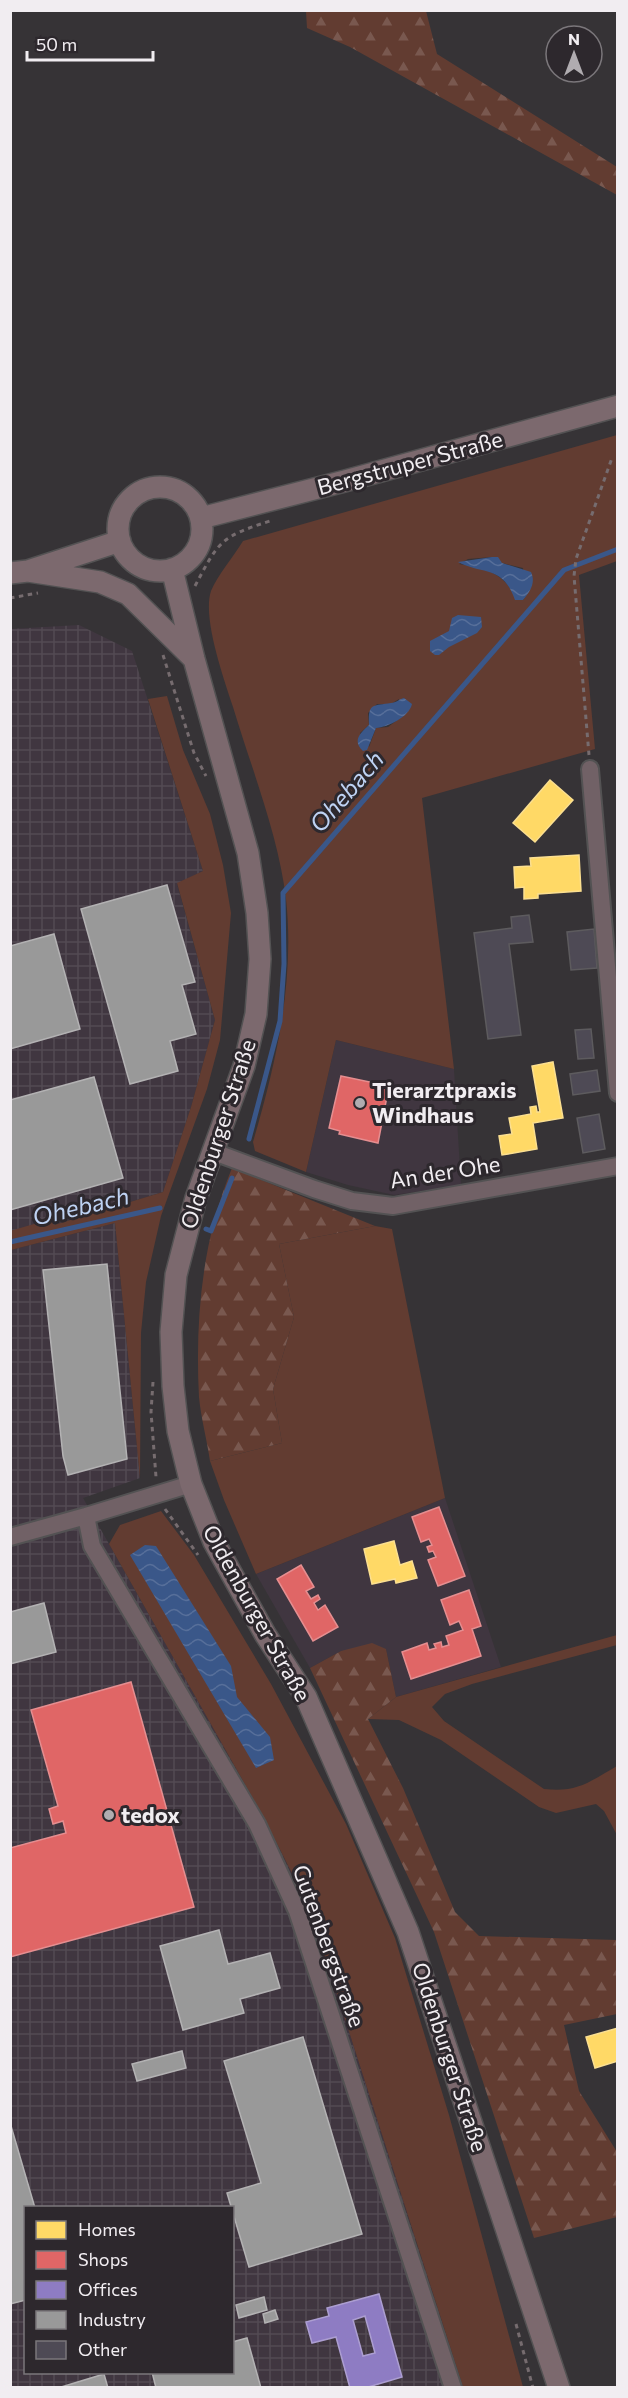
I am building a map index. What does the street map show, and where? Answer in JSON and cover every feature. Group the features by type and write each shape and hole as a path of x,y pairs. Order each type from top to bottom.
{"main road":[{"name":"Bergstruper Straße","path":"201,518 618,406"},
{"path":"162,487 187,496 201,518 202,531 196,549 184,564 172,569 159,571 146,568 135,562 120,541 118,528 127,503 137,494 149,488 162,487"},
{"path":"19,572 120,541"},
{"name":"Oldenburger Straße","path":"172,569 194,659 248,853 257,913 260,959 256,1014 244,1066 196,1198 184,1236 176,1275 171,1332 172,1386 177,1420 191,1484 224,1560 265,1634 306,1697 408,1932 559,2388"},
{"path":"19,572 100,582 128,594 194,659"}],"street":[{"path":"590,769 618,1092"},
{"name":"An der Ohe","path":"214,1152 352,1201 393,1206 618,1166"},
{"path":"10,1537 191,1484"},
{"name":"Gutenbergstraße","path":"86,1516 92,1546 257,1824 297,1911 453,2388"}],"path":[{"path":"590,769 574,576 576,559 612,458"},
{"path":"180,599 192,592 215,549 227,537 271,521"},
{"path":"10,597 40,592"},
{"path":"161,650 194,753 209,782"},
{"path":"153,1379 151,1412 158,1494 166,1512 183,1532 201,1560"}],"shaded area":[{"path":"79,625 132,651 203,871 177,884 215,1020 191,1107 163,1192 54,1225 11,1231 11,629"},
{"path":"336,1040 454,1069 461,1185 394,1195 348,1185 306,1172"},
{"path":"115,1223 140,1478 83,1498 264,1818 309,1907 463,2387 11,2388 11,1250"},
{"path":"445,1498 501,1667 396,1697 386,1649 341,1651 310,1668 256,1574"}],"green space":[{"path":"306,11 426,11 437,54 617,167 617,195 350,47 307,28"},
{"path":"617,435 617,561 579,575 595,749 422,798 454,1069 336,1040 306,1172 255,1151 253,1142 282,1022 286,992 288,930 286,899 277,851 264,802 220,665 209,617 211,591 243,541","holes":["492,557 502,563 523,568 526,596 523,600 516,600 507,584 494,573 459,564 468,559","399,699 400,718 388,727 376,728 369,747 360,733 369,725 368,713 377,704 391,704"]},
{"path":"167,696 183,750 210,814 223,865 231,913 220,1040 207,1089 161,1216 146,1282 141,1333 140,1478 115,1223 11,1250 10,1231 51,1219 54,1225 163,1192 191,1107 215,1020 177,883 203,871 148,699"},
{"path":"232,1168 375,1226 279,1244 294,1317 273,1389 282,1443 210,1461 199,1397 200,1310 207,1252"},
{"path":"375,1226 392,1229 445,1498 256,1574 210,1461 282,1443 273,1389 294,1317 279,1244"},
{"path":"161,1511 194,1555 271,1684 346,1824 395,1938 449,2115 523,2387 463,2387 309,1907 264,1818 109,1544 120,1525"},
{"path":"617,1635 617,1645 472,1684 445,1694 432,1707 444,1721 544,1789 574,1788 617,1766 617,1835 604,1811 596,1804 556,1813 539,1807 441,1740 399,1720 368,1719 396,1697"},
{"path":"372,1643 386,1649 396,1697 368,1719 403,1788 455,1912 479,1936 617,1940 617,2014 564,2025 579,2091 617,2152 617,2217 534,2238 434,1932 310,1668 341,1651"}],"water":[{"path":"498,557 502,563 531,572 533,584 523,600 515,600 505,581 498,576 458,562"},
{"path":"458,615 481,617 482,627 477,633 449,647 439,655 435,655 430,651 430,641 449,631 452,618"},
{"path":"404,698 412,704 407,713 386,726 376,728 367,750 363,751 358,744 358,737 369,725 369,713 372,707 393,703"},
{"path":"145,1545 156,1546 231,1666 237,1697 270,1737 274,1760 256,1768 130,1555"}],"building: Homes":[{"path":"550,780 573,800 535,842 513,823"},
{"path":"579,855 581,891 538,894 538,898 524,899 524,887 515,888 514,867 531,866 530,858"},
{"path":"553,1062 563,1118 533,1123 537,1149 502,1155 499,1136 512,1134 509,1118 531,1114 530,1107 536,1106 537,1112 540,1112 532,1066"},
{"path":"394,1541 400,1565 412,1561 417,1578 396,1583 395,1579 372,1584 364,1549"},
{"path":"618,2028 618,2061 595,2068 586,2037"}],"building: Shops":[{"name":"Tierarztpraxis Windhaus","path":"341,1076 389,1086 378,1143 339,1134 340,1131 329,1128"},
{"path":"439,1507 465,1576 438,1586 428,1560 436,1557 433,1551 429,1552 427,1547 432,1545 429,1539 421,1542 412,1517"},
{"path":"301,1565 314,1587 306,1591 311,1599 318,1595 320,1599 314,1603 318,1610 325,1605 338,1627 313,1641 277,1579"},
{"path":"469,1590 481,1626 472,1629 481,1656 411,1679 402,1652 427,1643 429,1650 436,1648 434,1644 441,1642 442,1647 449,1645 446,1636 463,1630 459,1621 450,1625 441,1600"},
{"name":"tedox","path":"131,1682 194,1907 10,1957 10,1848 66,1833 63,1821 53,1824 49,1809 58,1806 31,1710"}],"building: Offices":[{"path":"379,2294 402,2377 365,2388 350,2388 336,2337 312,2343 306,2322 329,2316 327,2308","holes":["365,2316 375,2353 363,2356 353,2320"]}],"building: Industry":[{"path":"167,885 195,982 182,985 196,1034 170,1041 178,1071 130,1084 81,909"},
{"path":"54,934 80,1029 10,1049 10,946"},
{"path":"94,1077 123,1178 10,1210 10,1100"},
{"path":"107,1264 127,1459 68,1475 63,1456 43,1270"},
{"path":"44,1603 56,1652 10,1664 10,1612"},
{"path":"219,1930 228,1964 270,1953 280,1988 240,1999 244,2013 183,2030 160,1946"},
{"path":"303,2037 362,2234 249,2267 234,2217 234,2206 231,2206 227,2193 261,2183 224,2061"},
{"path":"182,2051 186,2068 137,2081 132,2064"},
{"path":"11,2126 34,2206 24,2206 24,2300 10,2304"},
{"path":"264,2297 267,2310 239,2318 236,2305"},
{"path":"275,2310 278,2319 265,2323 263,2314"},
{"path":"247,2338 261,2388 156,2388 152,2374 234,2374 234,2341"},
{"path":"104,2374 108,2388 58,2388"}],"building: Other":[{"path":"529,915 533,942 509,944 521,1035 488,1039 474,933 512,928 511,917"},
{"path":"594,929 597,968 571,970 567,932"},
{"path":"591,1029 594,1058 578,1059 575,1030"},
{"path":"597,1070 600,1091 573,1095 570,1074"},
{"path":"599,1114 605,1149 583,1153 577,1118"}],"waterway":[{"name":"Ohebach","path":"249,1139 280,1021 284,964 283,893 564,570 618,549"},
{"name":"Ohebach","path":"206,1229 211,1231 232,1178"},
{"name":"Ohebach","path":"10,1242 160,1208"}],"place":[{"name":"Tierarztpraxis Windhaus","path":"360,1103"},
{"name":"tedox","path":"109,1815"}]}
